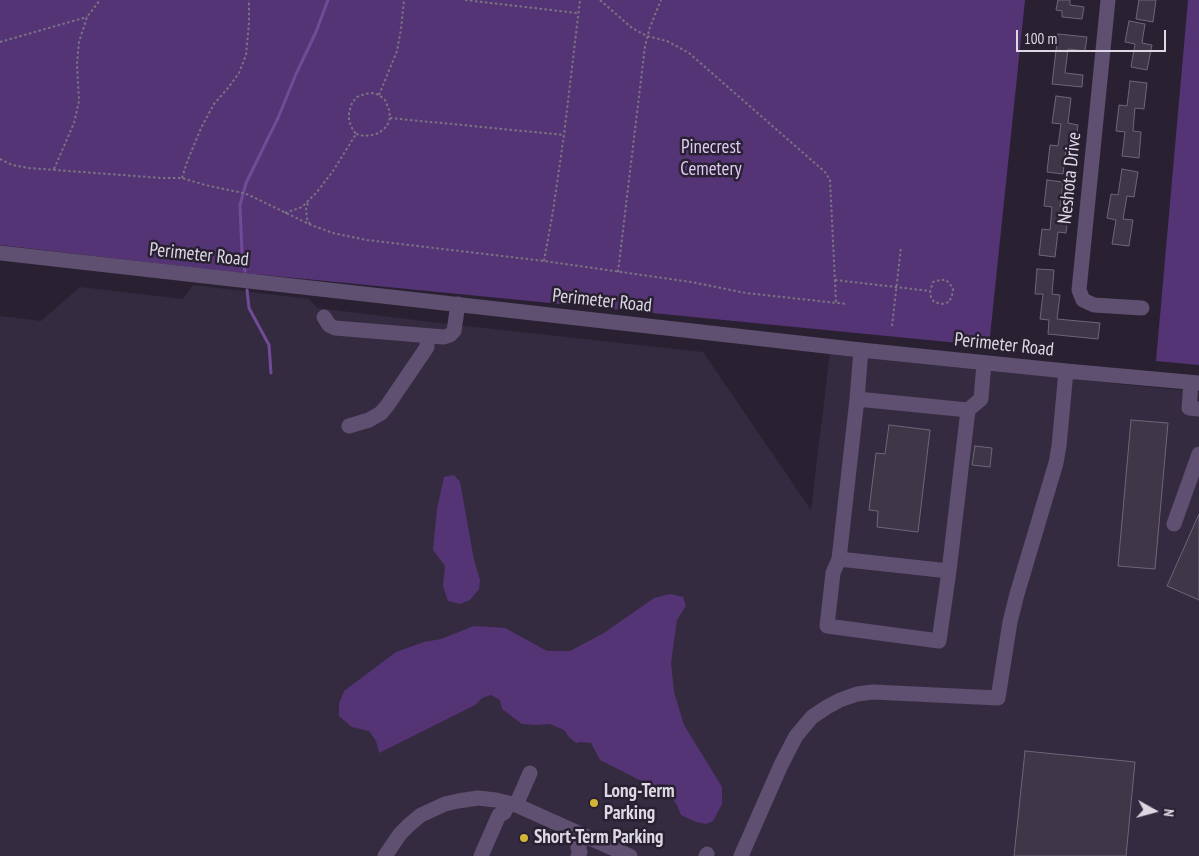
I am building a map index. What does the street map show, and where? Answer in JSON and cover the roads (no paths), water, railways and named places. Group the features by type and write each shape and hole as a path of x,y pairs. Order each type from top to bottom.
{"street":[{"name":"Neshota Drive","path":"1108,0 1079,290 1083,300 1094,305 1142,308"},
{"name":"Perimeter Road","path":"0,253 862,350 1195,383"},
{"path":"324,317 329,325 335,328 444,337 454,331 458,304"},
{"path":"349,426 369,420 381,413 423,354 427,346 427,336"},
{"path":"862,350 839,559 834,573 827,626 939,641 968,410 981,399 984,363"},
{"path":"741,856 781,765 796,736 812,717 827,707 857,694 873,692 998,698 1010,622 1056,463 1066,371"},
{"path":"1195,383 1189,408 1199,409"},
{"path":"857,399 968,410"},
{"path":"1174,524 1199,454"},
{"path":"839,559 949,571"},
{"path":"489,856 509,807 530,773"},
{"path":"385,856 410,824 421,815 445,804 478,798 496,800 578,849 630,856"},
{"path":"481,856 499,814 509,807"}],"waterway":[{"path":"245,271 242,253 240,205 246,183 278,118 328,0"},
{"path":"247,290 249,308 269,345 271,373"}],"place":[{"name":"Long-Term Parking","path":"594,803"},
{"name":"Short-Term Parking","path":"524,838"}],"park label":[{"name":"Pinecrest Cemetery","path":"711,159"}]}
